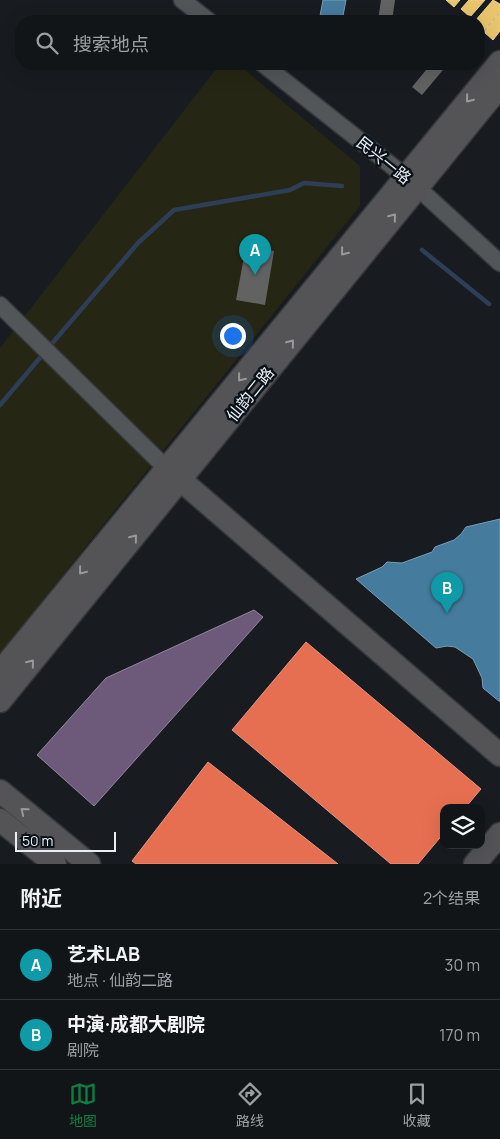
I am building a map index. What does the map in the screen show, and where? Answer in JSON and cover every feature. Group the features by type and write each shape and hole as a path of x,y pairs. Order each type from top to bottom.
{"street":[{"path":"182,0 201,15"},
{"name":"仙韵二路","path":"0,701 174,474 412,182 500,62"},
{"name":"民兴一路","path":"271,70 412,182 500,262"},
{"name":"仙韵二路","path":"412,182 500,86"},
{"path":"0,305 174,474 500,755"},
{"name":"仙韵二路","path":"0,672 174,474"},
{"path":"0,791 90,864"},
{"path":"0,820 55,864"},
{"path":"475,864 500,834"}],"green space":[{"path":"215,70 245,70 360,166 360,206 0,653 0,348"}],"building: 住宅":[{"path":"446,0 460,0 454,7"},
{"path":"469,0 485,0 472,15 468,15 461,9"},
{"path":"493,0 500,4 500,11 485,30 485,15 480,15"},
{"path":"500,12 500,31 493,40 485,31"}],"building: 商业":[{"path":"306,642 481,789 468,804 440,804 440,838 418,864 391,864 232,730"},
{"path":"208,762 338,864 136,864 132,861"}],"building: 办公":[{"path":"254,610 263,617 94,806 37,755 106,678"}],"building: 公共":[{"path":"323,0 346,0 343,15 320,15"},
{"path":"500,519 500,702 483,688 482,678 473,659 455,647 436,648 356,579 382,567 387,562 402,563 432,552 435,547 454,540 466,527"}],"building: 其他":[{"path":"381,0 395,0 393,15 379,15"},
{"path":"426,70 443,70 422,95 412,87"},
{"path":"246,246 274,251 265,305 236,300"}],"waterway":[{"path":"49,347 138,243 174,210 290,190 304,183 342,186"},
{"path":"422,250 489,304"},
{"path":"0,405 44,353"}],"place":[{"name":"艺术LAB","path":"255,275"},
{"name":"中演·成都大剧院","path":"447,613"}]}
